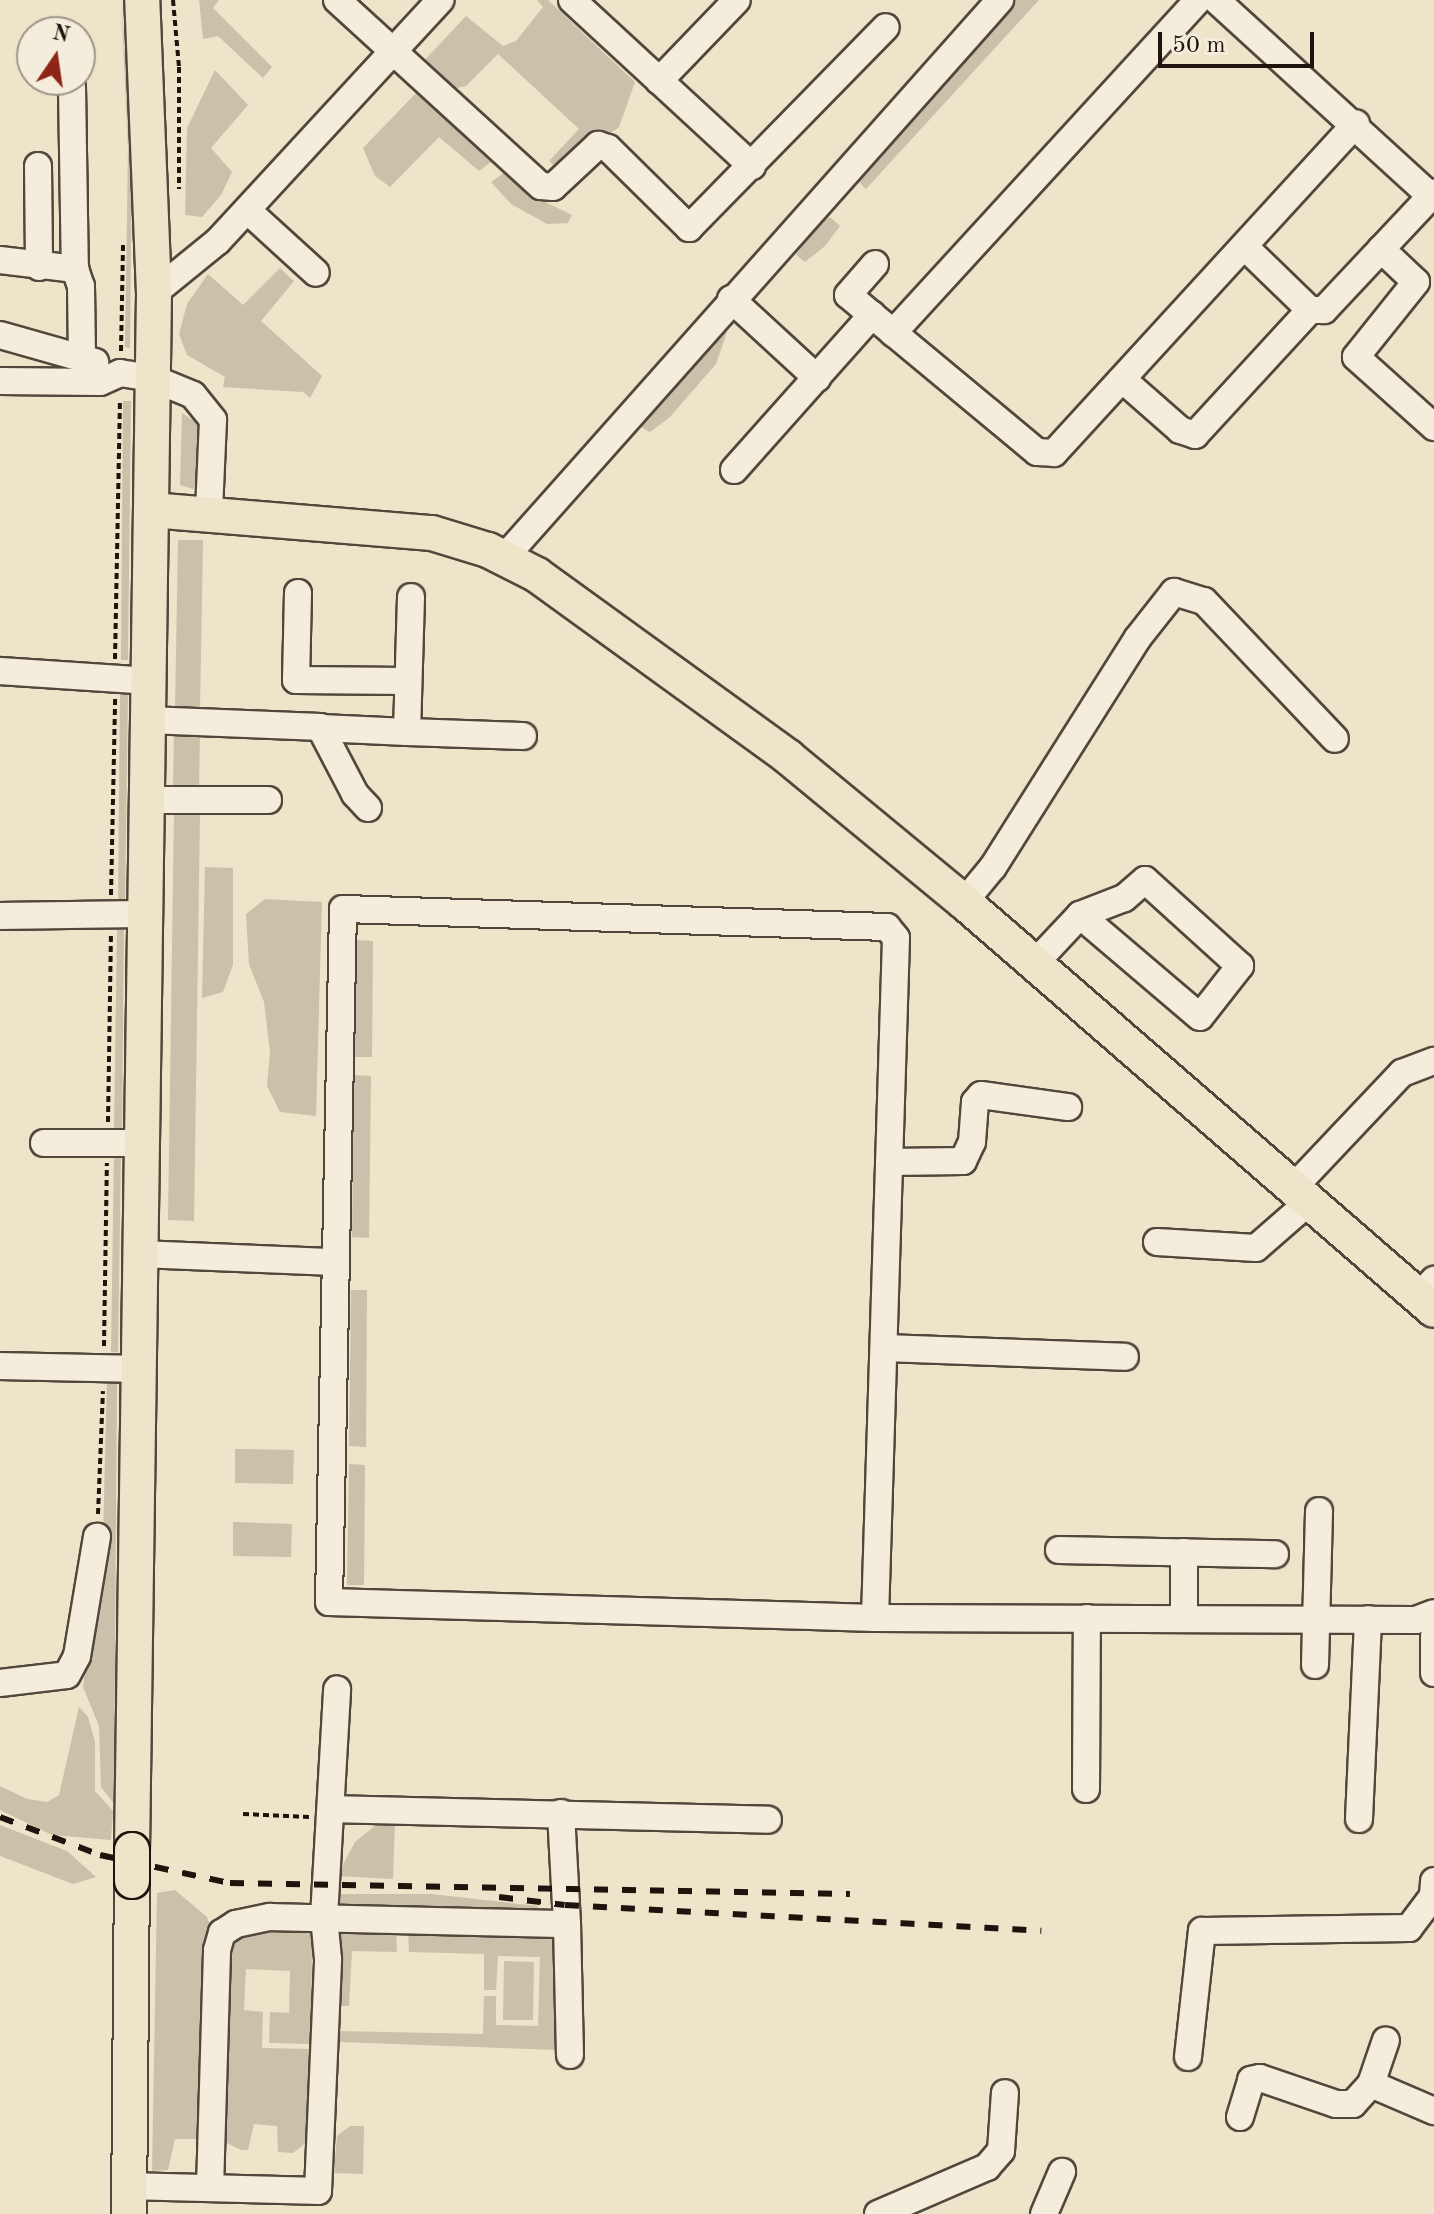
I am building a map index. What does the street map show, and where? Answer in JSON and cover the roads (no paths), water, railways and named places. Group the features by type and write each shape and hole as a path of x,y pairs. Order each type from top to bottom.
{"main road":[{"path":"129,2200 151,510 136,375 154,293 142,0"},
{"path":"151,510 432,533 504,558 537,575 788,757 964,902 1303,1193 1429,1295"}],"street":[{"path":"337,0 541,186 553,187 598,145 608,148 689,228 886,27"},
{"path":"154,293 218,241 440,0"},
{"path":"572,0 752,166"},
{"path":"659,81 737,0"},
{"path":"504,558 731,299 1000,0"},
{"path":"893,333 1198,0"},
{"path":"1216,0 1432,194 1324,310 1310,310 1244,246"},
{"path":"72,96 75,269 81,286 82,356"},
{"path":"875,264 848,295 1037,452 1054,453 1356,124"},
{"path":"38,166 21,265 75,269"},
{"path":"247,210 316,273"},
{"path":"1381,249 1416,282 1356,357 1434,427"},
{"path":"731,299 817,378"},
{"path":"1122,379 1180,430 1195,435 1310,310"},
{"path":"734,470 872,315"},
{"path":"11,338 82,356 193,395 213,420 209,513"},
{"path":"0,381 100,382 136,375"},
{"path":"964,902 993,867 1137,639 1174,592 1186,591 1204,601 1335,739"},
{"path":"298,593 296,680 408,681"},
{"path":"407,732 411,597"},
{"path":"0,671 149,681"},
{"path":"148,720 523,736"},
{"path":"321,728 368,808"},
{"path":"147,800 268,800"},
{"path":"1035,963 1080,915 1124,898 1145,880 1240,966 1200,1017 1080,915"},
{"path":"875,1618 896,938 887,927 343,909 329,1602 875,1618 1416,1620 1434,1613"},
{"path":"0,916 146,914"},
{"path":"1157,1242 1256,1248 1402,1073 1434,1061"},
{"path":"889,1162 963,1161 972,1142 975,1102 981,1095 1068,1107"},
{"path":"44,1143 143,1143"},
{"path":"141,1254 334,1262"},
{"path":"884,1348 1125,1357"},
{"path":"0,1366 140,1369"},
{"path":"1315,1665 1319,1511"},
{"path":"0,1683 67,1675 77,1656 97,1537"},
{"path":"1059,1550 1275,1554"},
{"path":"1184,1552 1184,1619"},
{"path":"1086,1789 1087,1618"},
{"path":"1359,1819 1368,1619"},
{"path":"1434,1636 1434,1673"},
{"path":"129,2200 210,2188 318,2191 328,1959 324,1917 337,1689"},
{"path":"330,1813 561,1813 768,1820"},
{"path":"561,1813 570,2055"},
{"path":"1188,2057 1202,1931 1409,1928 1433,1896 1434,1881"},
{"path":"210,2188 217,1950 222,1933 236,1924 270,1917 567,1924"},
{"path":"1240,2117 1251,2080 1260,2078 1336,2104 1353,2104 1371,2084 1386,2040"},
{"path":"1371,2084 1434,2111"},
{"path":"878,2214 987,2167 1001,2151 1005,2093"},
{"path":"1048,2213 1062,2172"}],"railway":[{"path":"0,1817 100,1855 230,1883 850,1894"},
{"path":"499,1897 565,1905 1041,1931"}]}
